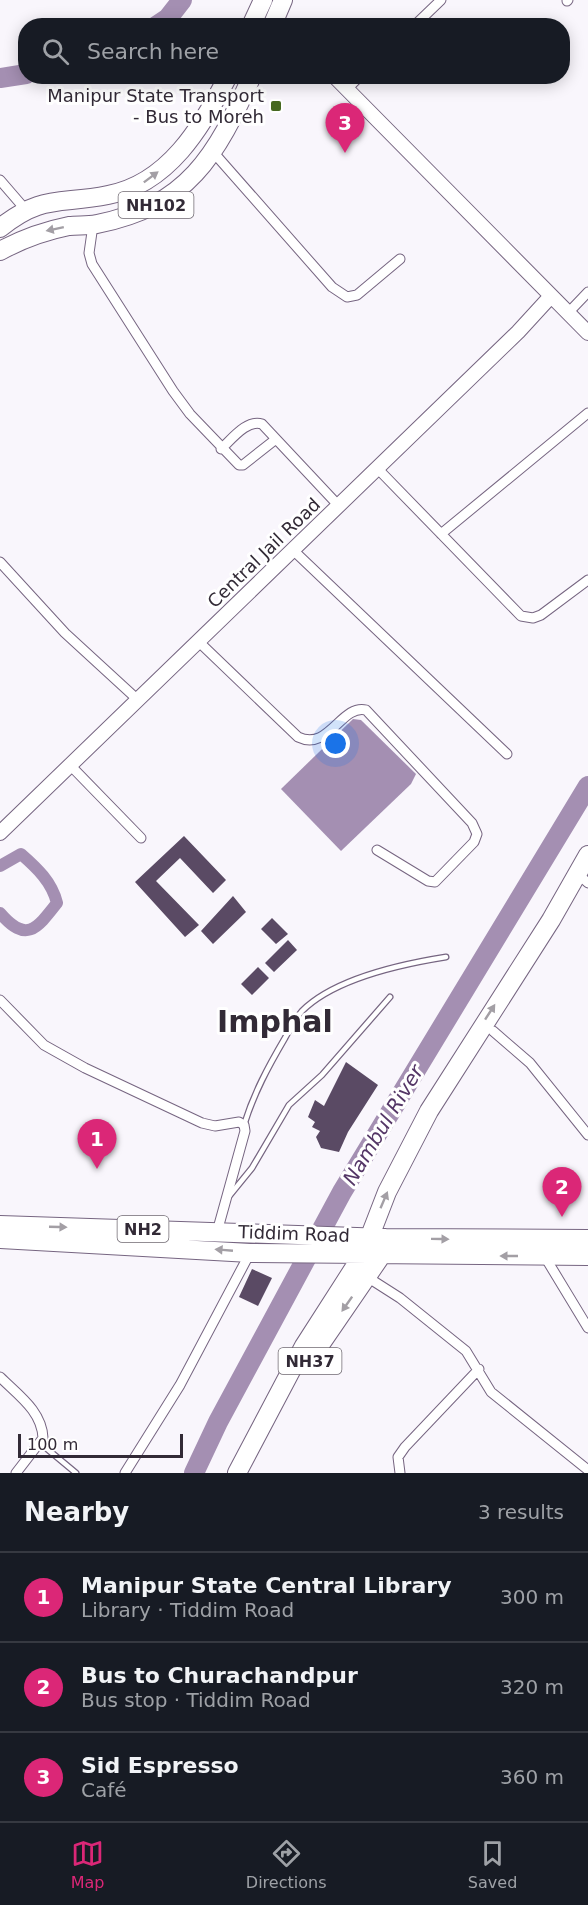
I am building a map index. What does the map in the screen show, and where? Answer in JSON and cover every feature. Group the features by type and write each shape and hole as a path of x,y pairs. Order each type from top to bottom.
{"highway":[{"name":"NH102","path":"0,228 25,209 45,202 108,195 142,184 168,164 186,144 202,124 224,84"},
{"name":"NH102","path":"0,251 41,232 93,225 132,216 157,205 180,187 214,153 248,84"},
{"path":"365,1255 399,1166 429,1111 583,879 588,855"},
{"name":"Tiddim Road","path":"0,1225 256,1234 284,1244 365,1255 588,1256"},
{"name":"NH2","path":"0,1239 250,1253 284,1244 365,1255"},
{"name":"Tiddim Road","path":"365,1255 455,1239 588,1239"},
{"name":"NH37","path":"237,1473 304,1346 365,1255"},
{"name":"NH37","path":"251,1473 365,1255"}],"street":[{"path":"422,18 441,0"},
{"path":"341,84 588,333"},
{"path":"346,90 352,84"},
{"path":"214,153 332,287 347,297 357,295 400,259"},
{"path":"0,180 25,209"},
{"path":"93,225 89,253 92,264 167,383 190,414 234,462 243,465 276,439"},
{"path":"568,313 588,292"},
{"name":"Central Jail Road","path":"0,833 294,551 338,505 518,332 551,296"},
{"path":"441,534 588,413"},
{"path":"221,449 248,425 255,422 262,424 338,505"},
{"path":"377,468 515,612 526,618 541,615 588,580"},
{"path":"294,551 507,754"},
{"path":"0,562 65,633 138,700"},
{"path":"199,642 298,737 305,741 319,739 356,710 366,710 472,823 477,834 474,842 435,882 428,881 376,850"},
{"path":"70,765 141,838"},
{"path":"0,1000 44,1045 85,1068 202,1123 215,1126 239,1122 244,1125 245,1131 217,1232"},
{"path":"494,1031 530,1063 588,1135"},
{"path":"125,1473 180,1385 250,1253 256,1234"},
{"path":"365,1255 400,1298 466,1350 491,1392 588,1470"},
{"path":"545,1257 588,1328"},
{"path":"400,1473 398,1457 405,1447 478,1369"},
{"path":"0,1377 35,1412 43,1425 44,1438 16,1473"}],"lane":[{"path":"244,1125 260,1081 302,1012 359,978 403,963 447,957"},
{"path":"226,1200 252,1168 289,1105 322,1075 390,996"},
{"path":"40,1443 76,1473"}],"shaded area":[{"path":"353,719 361,720 416,774 411,784 341,851 281,789"}],"building":[{"path":"184,836 226,880 213,893 180,858 156,881 199,925 185,937 135,882"},
{"path":"233,896 246,912 213,944 201,931"},
{"path":"272,918 288,934 276,944 261,929"},
{"path":"288,940 297,950 274,972 265,963"},
{"path":"258,967 269,978 252,995 241,984"},
{"path":"346,1062 378,1085 348,1132 339,1152 321,1148 316,1137 320,1131 312,1127 315,1122 308,1117 315,1100 324,1106"},
{"path":"252,1269 272,1278 258,1306 239,1297"}],"waterway":[{"path":"168,18 182,0"},
{"path":"0,78 18,75"},
{"name":"Nambul River","path":"194,1473 218,1422 342,1192 588,786"},
{"path":"0,866 21,854 48,882 57,903 37,926 30,929 17,928 0,913"}],"place":[{"name":"Manipur State Transport - Bus to Moreh","path":"276,106"},
{"name":"Sid Espresso","path":"345,153"},
{"name":"Manipur State Central Library","path":"97,1169"},
{"name":"Bus to Churachandpur","path":"562,1217"}],"district":[{"name":"Imphal","path":"275,1022"}]}
